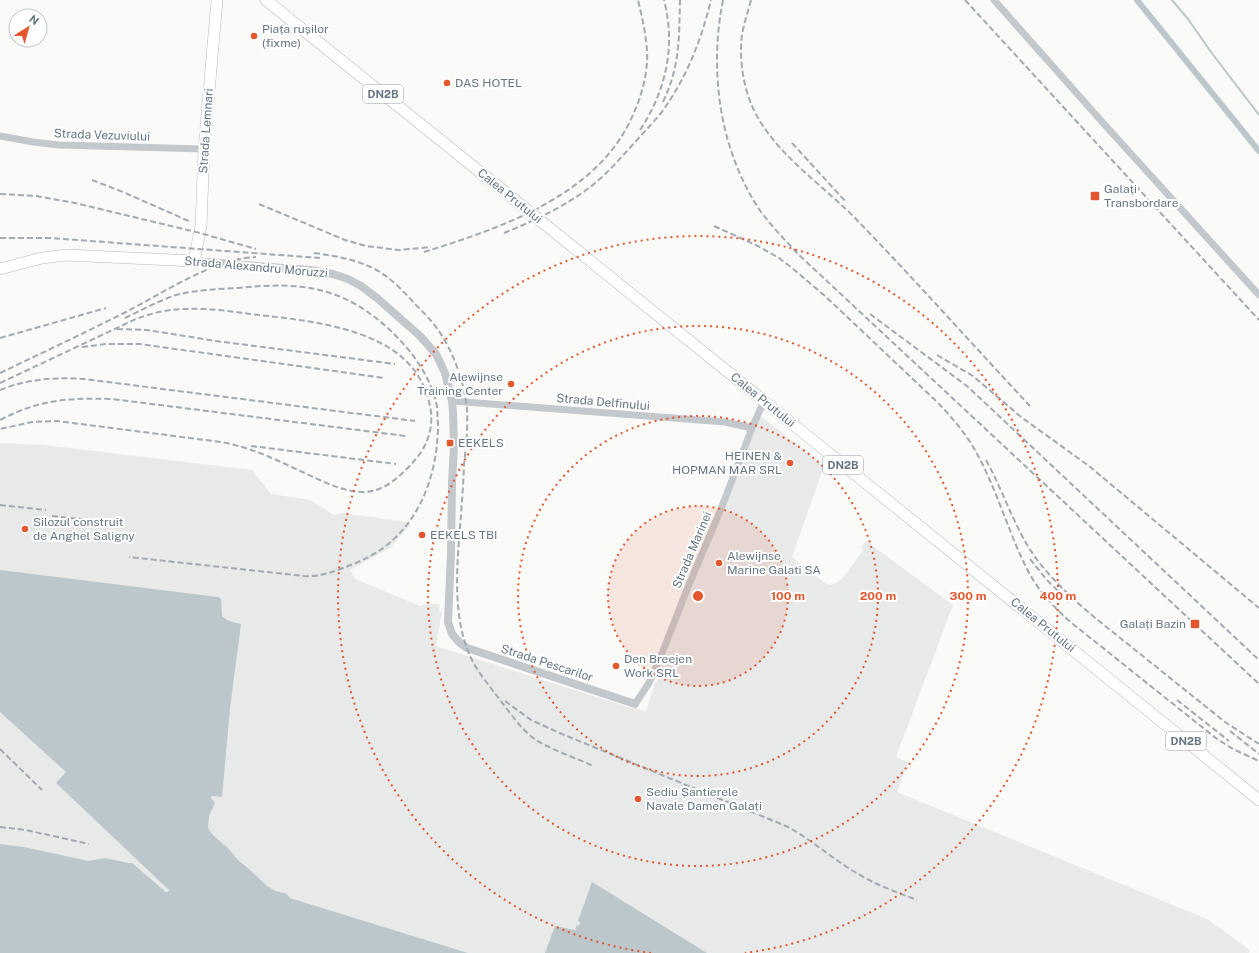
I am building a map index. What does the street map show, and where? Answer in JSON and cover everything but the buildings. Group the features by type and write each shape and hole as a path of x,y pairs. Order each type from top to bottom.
{"main road":[{"name":"Strada Lemnari","path":"194,261 201,226 204,149 216,0"},
{"name":"Calea Prutului","path":"266,0 1259,800"},
{"name":"Strada Alexandru Moruzzi","path":"0,269 42,258 67,255 194,261"}],"street":[{"path":"994,0 1259,295"},
{"name":"Strada Vezuviului","path":"0,136 59,145 204,149"},
{"name":"Strada Alexandru Moruzzi","path":"194,261 310,270 337,275 355,282 377,298 411,327 436,354 442,363 452,400 454,445 448,622 449,628 455,639"},
{"name":"Strada Delfinului","path":"452,400 725,422 752,428"},
{"name":"Strada Marinei","path":"635,704 649,683 661,656 688,587 722,509 752,428 764,401"},
{"name":"Strada Pescarilor","path":"455,639 467,648 490,657 635,704"}],"shaded area":[{"path":"762,417 824,466 792,557 825,583 830,585 842,579 862,552 863,549 861,547 866,541 953,605 896,757 908,762 897,792 1207,919 1250,950 1249,953 468,953 290,898 288,895 267,886 238,860 208,828 168,888 168,892 166,892 131,863 105,858 89,861 24,847 0,844 0,443 44,445 252,470 271,494 310,500 334,515 343,513 406,522 410,525 390,548 350,570 355,579 420,606 440,604 439,612 442,612 436,646 628,707 646,711 672,637 757,423"},
{"path":"0,570 218,597 221,599 222,616 231,622 241,624 230,708 222,797 212,796 211,798 215,803 209,816 208,828 238,860 267,886 276,891 287,894 290,898 468,953 0,953 0,844 24,847 89,861 105,858 132,863 166,892 169,890 56,783 66,772 0,712"},
{"path":"592,882 707,953 545,953 555,926 575,930 577,925 579,926 580,922 578,921"}],"waterway":[{"path":"1137,0 1259,151"},
{"path":"1172,0 1188,19 1259,115"}],"railway":[{"path":"424,252 486,231 547,203 575,185 599,164 620,139 635,110 644,81 647,66 647,51 645,32 638,0"},
{"path":"640,130 656,100 666,68 669,51 669,34 664,0"},
{"path":"663,102 669,89 676,64 679,40 680,0"},
{"path":"504,233 555,210 590,187 610,169 652,124 670,100 692,59 711,0"},
{"path":"723,0 717,54 721,108 726,135 735,160 745,185 759,209 778,233 799,255 1259,684"},
{"path":"751,0 742,35 741,62 749,98 761,123 785,153 856,219 1030,406"},
{"path":"965,0 1259,320"},
{"path":"792,143 846,202"},
{"path":"92,180 191,222"},
{"path":"0,194 36,196 75,203 200,233 256,249"},
{"path":"259,204 345,240 366,246 399,250 431,247"},
{"path":"714,226 758,246 779,258 792,268 825,296 935,400 960,427 972,445 988,476 1028,571 1041,591 1068,620 1217,739 1233,749 1259,761"},
{"path":"0,238 50,238 320,258"},
{"path":"314,253 339,257 364,264 380,272 399,287 429,318 448,346 457,366 466,398 467,409 467,437 457,580 458,607 462,633 466,646 479,673 510,714 530,736 557,751 593,766"},
{"path":"0,373 126,312 207,270 224,263 256,257"},
{"path":"125,318 169,297 184,293 214,289 262,286 304,287 342,297 360,307 378,320 403,343 415,358 430,384 437,405 438,424 432,471 422,501 414,515 405,527 388,544 370,556 357,562 329,573 304,576 129,557"},
{"path":"0,338 106,308"},
{"path":"0,383 136,319 173,310 210,309 323,324 341,328 376,341 391,349 410,365 424,386 431,410 431,426 427,441 419,455 392,482 379,489 364,492 347,490 338,487 261,453 221,442 57,421 32,422 0,429"},
{"path":"870,314 967,386 1259,660"},
{"path":"117,329 147,330 216,341 395,364"},
{"path":"82,347 106,344 140,344 384,378"},
{"path":"937,355 973,376 1021,417 1089,466 1259,608"},
{"path":"0,390 31,381 62,378 84,379 415,421"},
{"path":"0,420 28,408 54,401 112,399 406,436"},
{"path":"251,446 396,464"},
{"path":"986,460 1017,527 1029,548 1059,585 1094,617 1225,722 1259,744"},
{"path":"0,505 46,510"},
{"path":"52,516 109,522"},
{"path":"1030,559 1046,579 1069,602"},
{"path":"1177,700 1229,741"},
{"path":"505,701 531,720 562,734 786,826 846,867 885,888 917,900"},
{"path":"1230,731 1259,754"},
{"path":"0,749 42,790"},
{"path":"0,827 26,830 89,844"}],"place":[{"name":"Piața rușilor (fixme)","path":"254,36"},
{"name":"DAS HOTEL","path":"447,83"},
{"name":"Galați Transbordare","path":"1095,196"},
{"name":"Alewijnse Training Center","path":"511,384"},
{"name":"EEKELS","path":"450,443"},
{"name":"HEINEN & HOPMAN MAR SRL","path":"790,463"},
{"name":"Silozul construit de Anghel Saligny","path":"25,529"},
{"name":"EEKELS TBI","path":"422,535"},
{"name":"Alewijnse Marine Galati SA","path":"719,563"},
{"name":"Galați Bazin","path":"1195,624"},
{"name":"Den Breejen Work SRL","path":"616,666"},
{"name":"Sediu Șantierele Navale Damen Galați","path":"638,799"}]}
